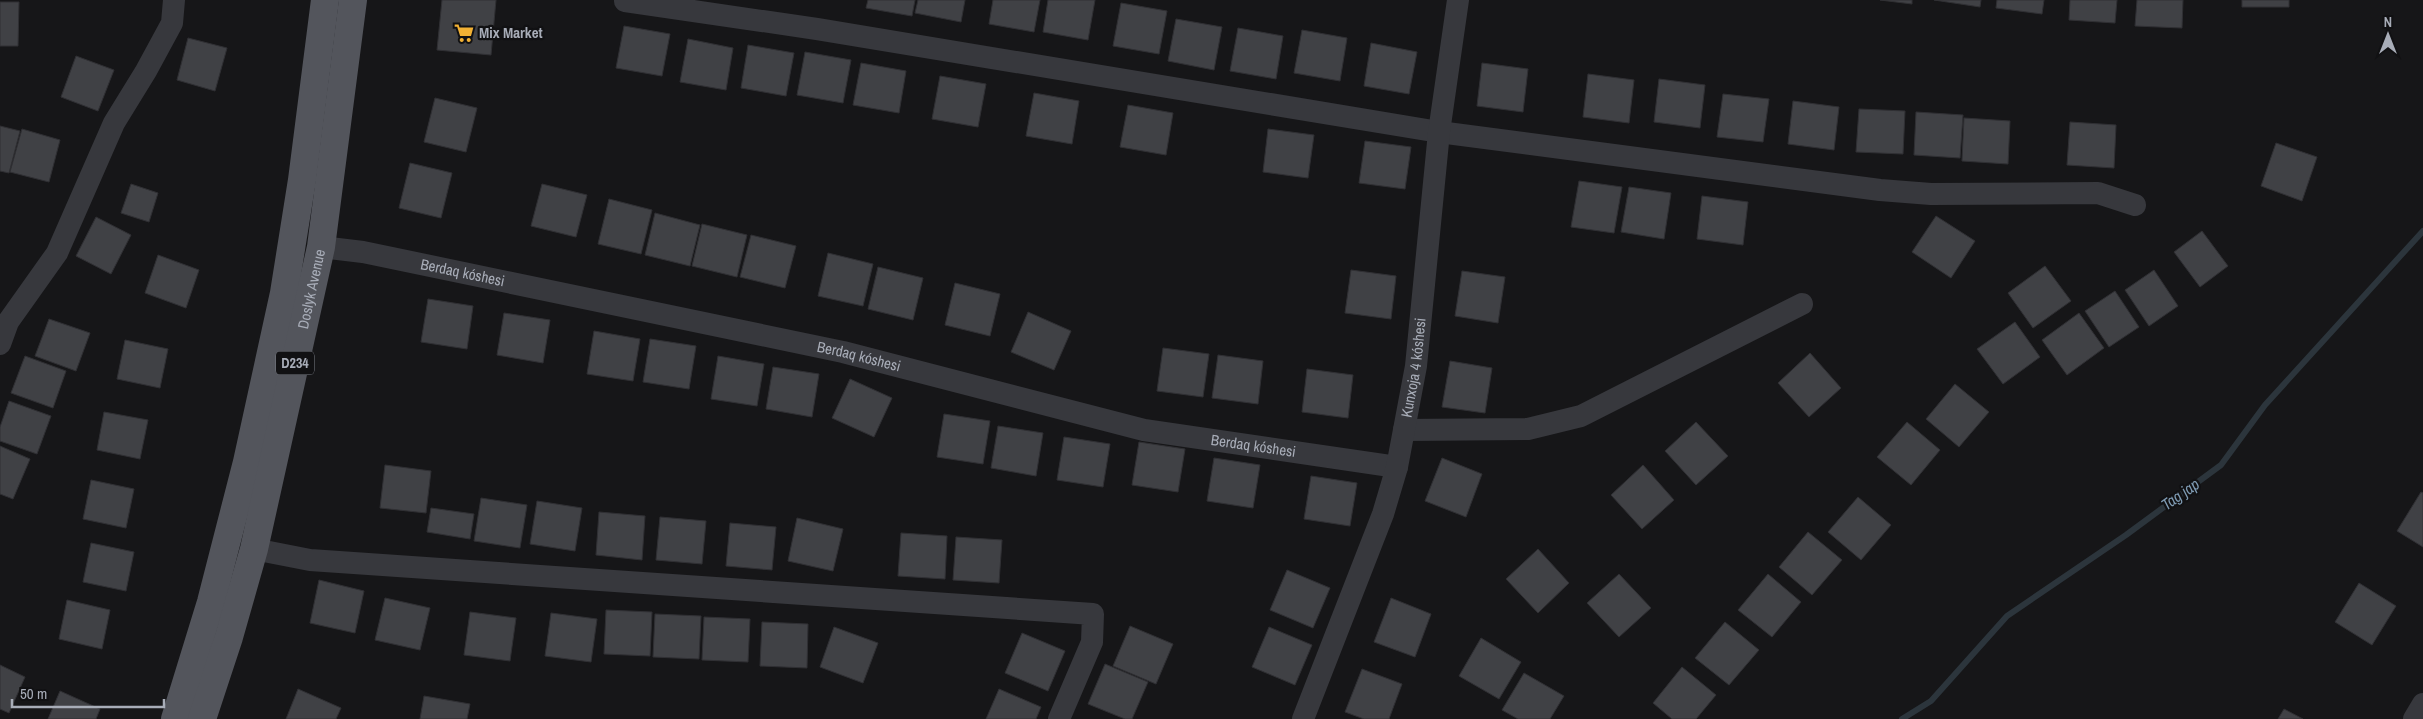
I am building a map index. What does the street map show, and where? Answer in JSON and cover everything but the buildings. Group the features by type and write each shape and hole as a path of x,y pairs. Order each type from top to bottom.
{"main road":[{"name":"Doslyk Avenue","path":"175,719 223,555 247,462 284,293 302,180 325,0"},
{"name":"Doslyk Avenue","path":"202,719 229,637 254,549 320,247 353,0"}],"street":[{"path":"0,344 8,322 57,253 114,123 146,71 172,22 174,0"},
{"name":"Kunxoja 4 kóshesi","path":"1303,719 1383,514 1397,467 1416,366 1439,132 1458,0"},
{"path":"625,1 817,29 1439,132 1880,190 1931,194 2098,193 2136,205"},
{"name":"Berdaq kóshesi","path":"320,247 363,252 843,352 1144,430 1397,467"},
{"path":"1404,430 1528,429 1581,416 1802,304"},
{"path":"254,549 310,560 1093,614 1092,642 1059,719"},
{"path":"2414,719 2423,704"}],"waterway":[{"name":"Tag jap","path":"1902,719 1931,701 2007,616 2126,535 2221,465 2265,405 2423,231"}],"place":[{"name":"Mix Market","path":"464,33"}]}
